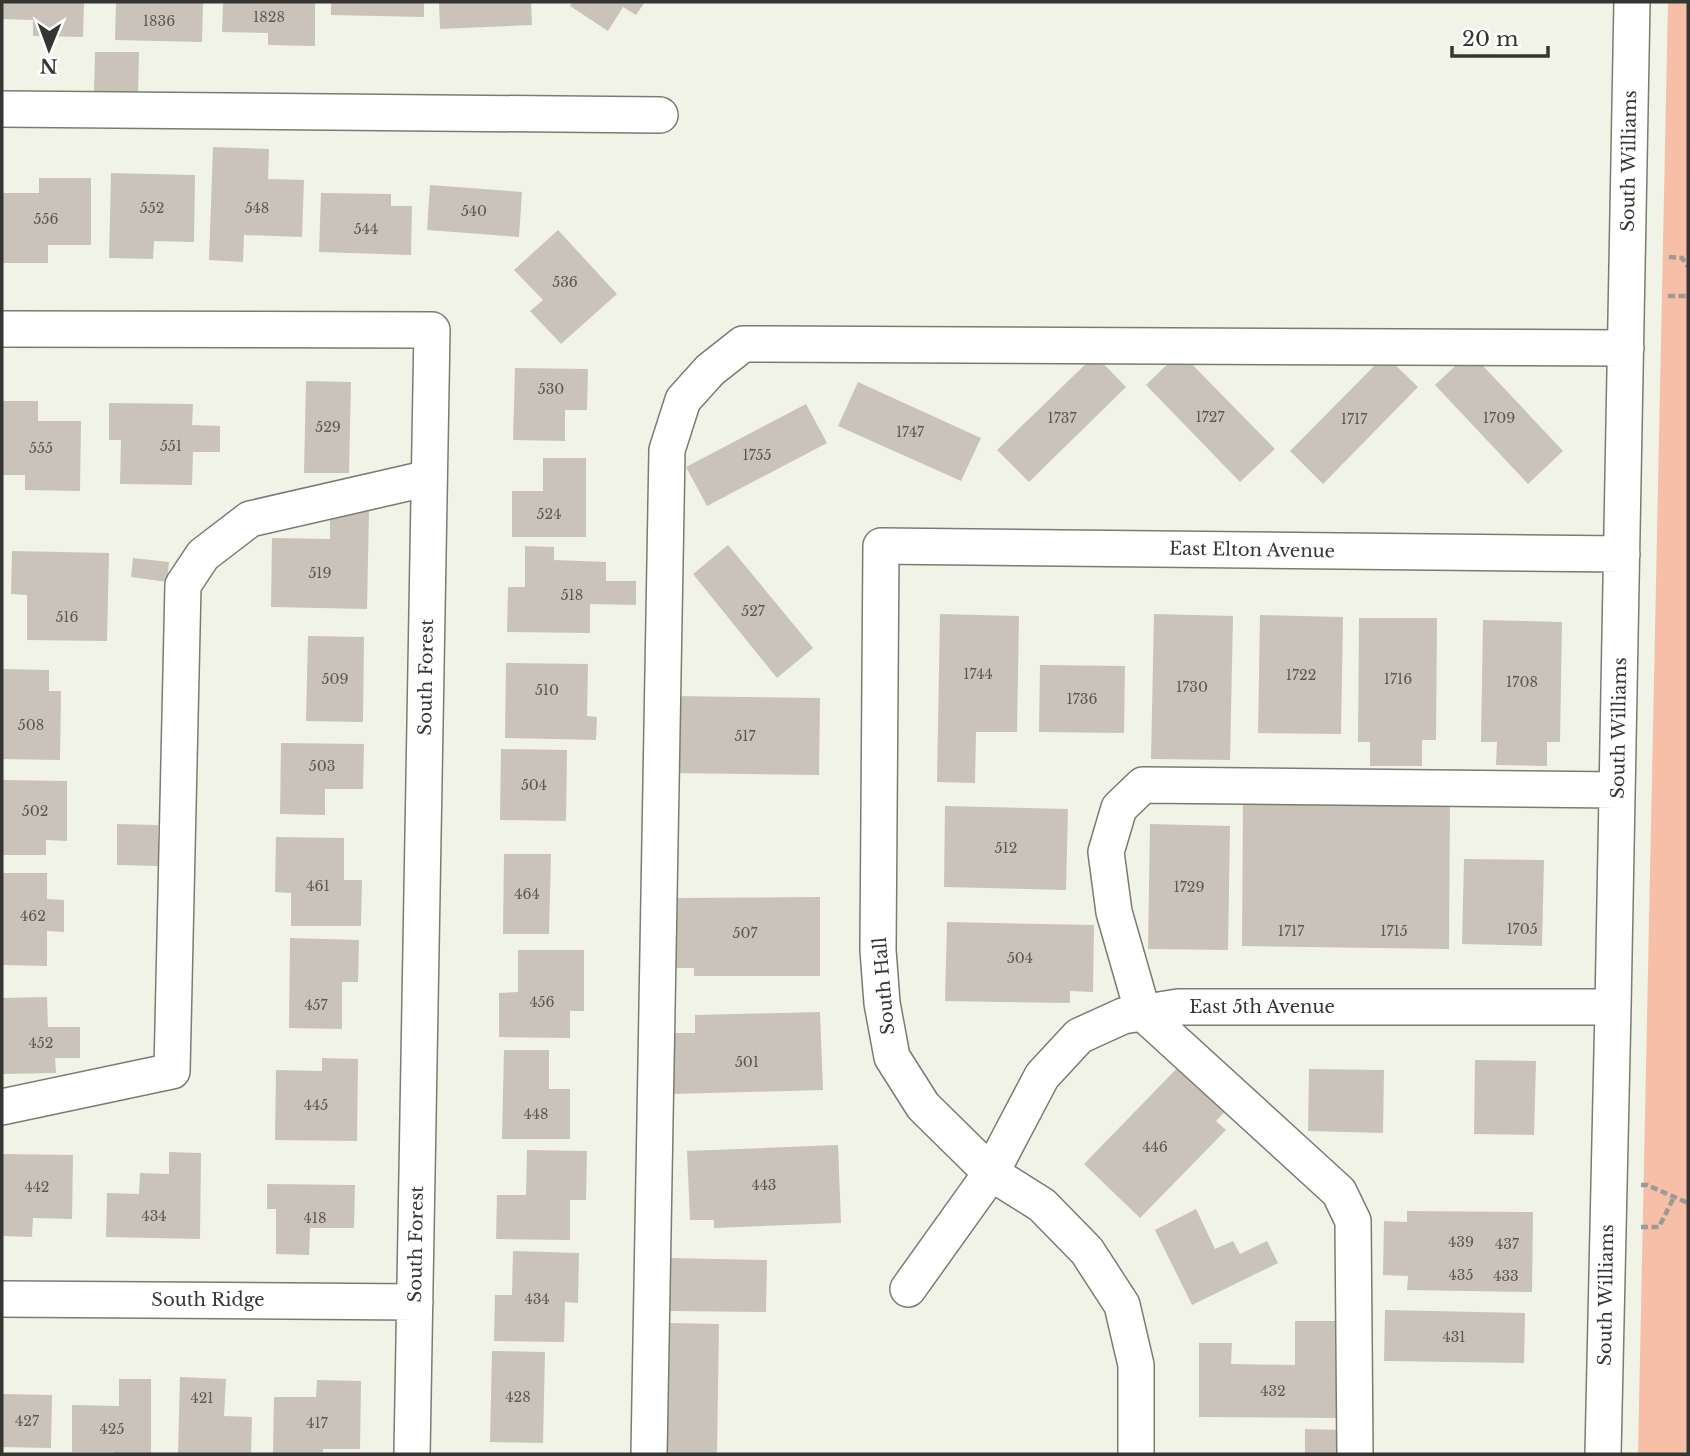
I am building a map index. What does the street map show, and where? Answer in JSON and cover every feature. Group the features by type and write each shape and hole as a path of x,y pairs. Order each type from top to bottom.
{"street":[{"name":"South Williams","path":"1603,1454 1632,2"},
{"path":"2,109 660,115"},
{"name":"South Forest","path":"2,329 432,330 412,1454"},
{"path":"649,1454 667,450 683,400 710,370 743,344 1626,348"},
{"path":"2,1107 172,1071 183,585 203,555 250,519 429,478"},
{"name":"East Elton Avenue","path":"881,546 1622,554"},
{"name":"South Hall","path":"881,546 878,950 882,1003 891,1057 923,1106 990,1173 1042,1205 1087,1251 1122,1305 1136,1365 1136,1454"},
{"path":"1355,1454 1353,1221 1339,1192 1143,1013 1114,912 1106,852 1119,808 1143,785 1617,790"},
{"name":"East 5th Avenue","path":"908,1289 990,1173 1042,1076 1079,1036 1122,1016 1178,1007 1613,1007"},
{"name":"South Ridge","path":"2,1299 415,1302"}],"path":[{"path":"1669,257 1682,258 1688,267"},
{"path":"1668,296 1688,296"},
{"path":"1609,1183 1647,1185 1688,1203"},
{"path":"1608,1226 1659,1227 1674,1197"}],"shaded area":[{"path":"1668,2 1688,2 1688,1454 1638,1454"}],"building":[{"path":"2,2 84,2 83,37 33,36 33,20 2,19"},
{"path":"116,2 203,2 202,42 115,40"},
{"path":"223,2 315,2 315,46 268,45 268,33 222,32"},
{"path":"331,2 424,2 424,17 331,15"},
{"path":"439,2 531,2 532,25 440,29"},
{"path":"572,2 645,2 636,15 623,7 608,31 570,6"},
{"path":"95,52 139,52 138,94 94,93"},
{"path":"213,147 269,149 268,179 304,180 302,237 244,235 243,262 209,260"},
{"path":"111,173 195,175 194,242 154,241 153,259 109,258"},
{"path":"39,178 91,178 91,245 48,245 48,263 2,263 2,193 39,193"},
{"path":"430,185 522,192 519,237 427,230"},
{"path":"321,193 391,194 391,206 412,206 411,255 319,252"},
{"path":"558,230 617,294 561,344 530,311 543,300 514,270"},
{"path":"1180,352 1275,449 1240,482 1146,385"},
{"path":"1470,352 1563,451 1528,484 1435,385"},
{"path":"1095,355 1126,387 1029,482 997,450"},
{"path":"1385,355 1418,387 1323,484 1290,451"},
{"path":"515,368 588,369 587,410 565,410 565,441 513,440"},
{"path":"306,381 351,382 349,473 304,473"},
{"path":"858,382 981,438 961,481 838,426"},
{"path":"2,401 38,401 38,421 81,421 80,491 25,490 25,475 2,475"},
{"path":"109,403 193,404 192,425 220,426 220,452 193,452 192,485 120,484 121,440 109,440"},
{"path":"806,404 827,443 707,506 686,467"},
{"path":"543,458 586,458 586,537 512,537 512,491 543,491"},
{"path":"330,509 369,510 367,609 271,607 272,538 330,539"},
{"path":"728,545 813,648 777,678 693,574"},
{"path":"525,546 554,547 554,560 606,562 606,581 636,581 636,605 590,604 590,633 507,632 508,587 525,587"},
{"path":"12,551 109,553 107,641 27,640 27,595 11,594"},
{"path":"133,558 169,562 167,582 131,577"},
{"path":"940,614 1019,616 1017,732 976,732 975,783 937,782"},
{"path":"1154,614 1233,616 1230,760 1151,759"},
{"path":"1260,615 1343,617 1341,734 1258,733"},
{"path":"1359,618 1437,618 1436,740 1422,740 1422,766 1370,766 1370,742 1358,742"},
{"path":"1483,620 1562,622 1560,742 1547,742 1547,766 1496,765 1497,742 1481,742"},
{"path":"308,636 364,637 363,722 306,721"},
{"path":"506,663 588,664 587,716 597,717 596,740 505,738"},
{"path":"1040,665 1125,666 1124,733 1039,732"},
{"path":"2,669 49,670 49,691 61,691 60,760 2,759"},
{"path":"671,696 820,698 819,775 669,773"},
{"path":"281,743 364,744 363,789 325,789 325,815 280,814"},
{"path":"501,749 567,750 566,821 500,820"},
{"path":"3,780 67,781 67,841 46,840 46,855 3,855"},
{"path":"1243,797 1450,800 1449,949 1242,946"},
{"path":"945,806 1068,809 1066,890 944,887"},
{"path":"117,824 158,825 158,866 117,865"},
{"path":"1150,824 1230,826 1228,950 1148,949"},
{"path":"276,837 344,838 344,880 362,880 361,926 291,926 291,893 275,892"},
{"path":"504,854 551,854 549,934 503,934"},
{"path":"1464,859 1544,860 1542,946 1462,944"},
{"path":"2,873 47,873 47,899 64,900 64,932 47,931 47,966 2,965"},
{"path":"820,897 820,976 694,976 694,968 671,968 671,898"},
{"path":"947,922 1094,925 1093,992 1070,991 1070,1003 945,1001"},
{"path":"290,938 359,940 358,982 342,982 342,1029 289,1028"},
{"path":"518,950 584,950 584,1011 570,1011 570,1038 499,1037 499,993 518,992"},
{"path":"47,997 48,1027 80,1027 80,1058 55,1058 56,1073 2,1074 2,998"},
{"path":"820,1012 823,1090 673,1094 672,1033 695,1033 695,1015"},
{"path":"504,1050 549,1050 549,1089 570,1089 570,1139 502,1139"},
{"path":"322,1058 358,1059 357,1141 275,1140 276,1070 322,1071"},
{"path":"1187,1058 1234,1102 1216,1121 1226,1130 1140,1218 1084,1164"},
{"path":"1475,1060 1536,1061 1534,1135 1474,1134"},
{"path":"1309,1069 1384,1070 1383,1133 1308,1131"},
{"path":"838,1145 841,1223 714,1228 714,1220 690,1220 687,1151"},
{"path":"527,1150 587,1151 586,1200 570,1200 570,1240 496,1239 497,1195 526,1195"},
{"path":"169,1152 201,1153 200,1239 106,1237 107,1193 139,1194 140,1173 169,1174"},
{"path":"2,1154 73,1155 72,1219 33,1218 32,1237 2,1236"},
{"path":"267,1184 355,1185 354,1228 310,1228 309,1255 276,1254 276,1209 267,1209"},
{"path":"1196,1209 1215,1249 1233,1241 1240,1254 1267,1241 1278,1263 1192,1305 1155,1230"},
{"path":"1407,1211 1533,1212 1532,1292 1407,1290 1408,1276 1383,1275 1384,1221 1407,1222"},
{"path":"513,1251 579,1253 578,1303 565,1302 564,1342 494,1341 495,1295 512,1295"},
{"path":"669,1258 767,1260 766,1312 668,1311"},
{"path":"1385,1310 1525,1313 1524,1363 1384,1361"},
{"path":"1295,1321 1348,1321 1346,1418 1199,1417 1199,1343 1232,1343 1231,1364 1295,1365"},
{"path":"670,1323 719,1324 717,1454 667,1454"},
{"path":"492,1351 545,1352 543,1443 490,1442"},
{"path":"180,1377 226,1379 224,1416 252,1417 251,1454 178,1454"},
{"path":"119,1379 151,1379 151,1454 72,1452 72,1405 119,1406"},
{"path":"317,1380 361,1381 360,1449 323,1449 323,1454 273,1454 274,1397 316,1397"},
{"path":"2,1394 52,1395 51,1448 2,1447"},
{"path":"1305,1429 1346,1430 1346,1454 1305,1454"}]}
